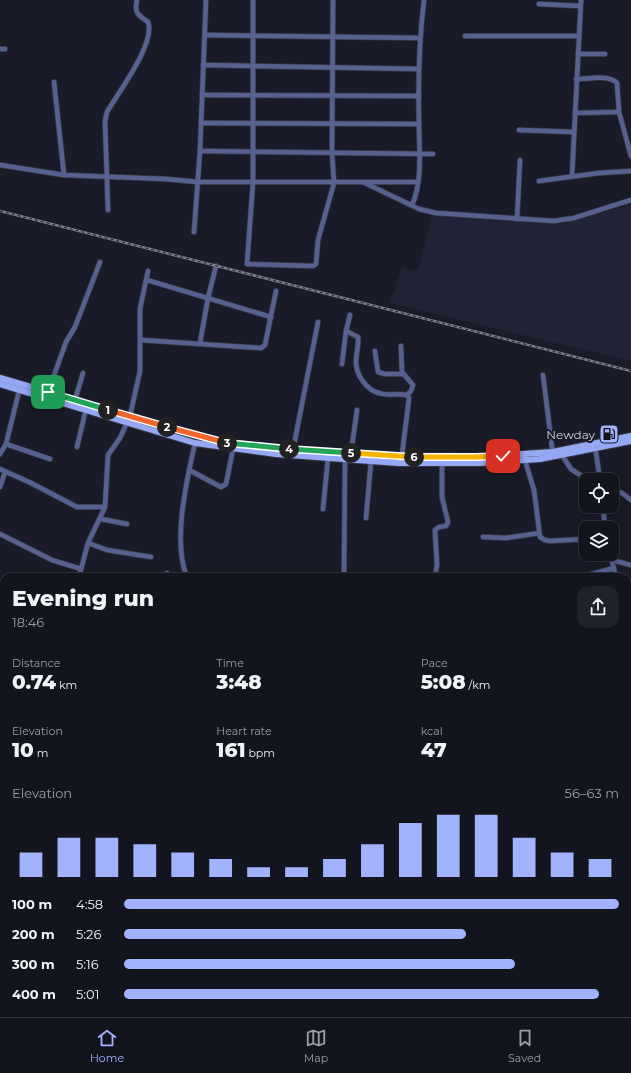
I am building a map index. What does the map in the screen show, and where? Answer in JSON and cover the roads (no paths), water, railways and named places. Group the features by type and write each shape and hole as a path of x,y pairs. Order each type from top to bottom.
{"main road":[{"path":"0,378 86,408 212,440 293,450 402,456 524,457"},
{"path":"0,384 20,386"},
{"path":"47,394 75,400 195,442 233,449 371,462 442,463 557,454 595,446 631,436"},
{"path":"595,446 631,441"}],"street":[{"path":"108,210 105,176 105,121 107,112 143,52 150,29 148,22 138,16 136,12 137,0"},
{"path":"194,232 200,151 206,0"},
{"path":"253,0 252,182 247,264 313,266 316,264 318,240 334,182 332,153 333,0"},
{"path":"412,205 416,197 418,182 420,38 424,0"},
{"path":"572,176 581,0"},
{"path":"539,4 580,6"},
{"path":"205,35 252,37 420,38"},
{"path":"465,36 579,36"},
{"path":"578,54 605,54"},
{"path":"203,65 419,70"},
{"path":"576,79 605,79 616,81 618,87 619,112 631,156"},
{"path":"54,82 64,174"},
{"path":"202,95 419,96"},
{"path":"575,113 619,112"},
{"path":"201,123 419,124"},
{"path":"519,130 574,132"},
{"path":"200,151 433,154"},
{"path":"517,219 520,160"},
{"path":"0,165 64,174 198,182 418,182"},
{"path":"539,181 613,171 631,171"},
{"path":"363,182 419,209 436,213 517,219 564,220 631,200"},
{"path":"47,394 66,342 75,327 100,262"},
{"path":"200,343 208,298 216,266"},
{"path":"80,573 88,543 101,519 105,507 108,455 120,438 129,419 140,371 140,309 148,271"},
{"path":"146,280 271,317"},
{"path":"141,340 261,348 265,345 276,291"},
{"path":"342,364 346,331 350,315"},
{"path":"293,450 318,322"},
{"path":"346,331 358,337 356,362 358,373 362,382 379,393 407,395"},
{"path":"401,346 403,374 413,385 411,391 407,395"},
{"path":"375,351 378,372 386,374 403,374"},
{"path":"75,400 83,373"},
{"path":"543,375 557,454 579,474"},
{"path":"0,454 6,444 20,386"},
{"path":"401,463 409,398 407,395"},
{"path":"76,446 86,408"},
{"path":"351,453 357,410"},
{"path":"187,573 183,562 182,546 183,496 195,442"},
{"path":"6,444 31,454 50,459"},
{"path":"595,446 599,473"},
{"path":"189,470 221,487 224,486 226,484 233,449"},
{"path":"524,457 534,490 539,533 544,540 579,539"},
{"path":"323,509 328,458"},
{"path":"344,573 345,460"},
{"path":"366,518 371,462"},
{"path":"436,573 437,565 435,530 439,527 446,526 448,522 442,497 442,463"},
{"path":"0,469 77,507 105,507"},
{"path":"0,487 5,472"},
{"path":"619,492 631,500"},
{"path":"101,519 127,524"},
{"path":"483,537 506,538 539,533"},
{"path":"0,534 52,560 81,569"},
{"path":"88,543 107,550 151,557"},
{"path":"612,561 615,573"},
{"path":"616,561 631,565"},
{"path":"596,573 614,568"}],"railway":[{"path":"0,211 631,371"}],"place":[{"name":"Newday","path":"609,434"}]}
